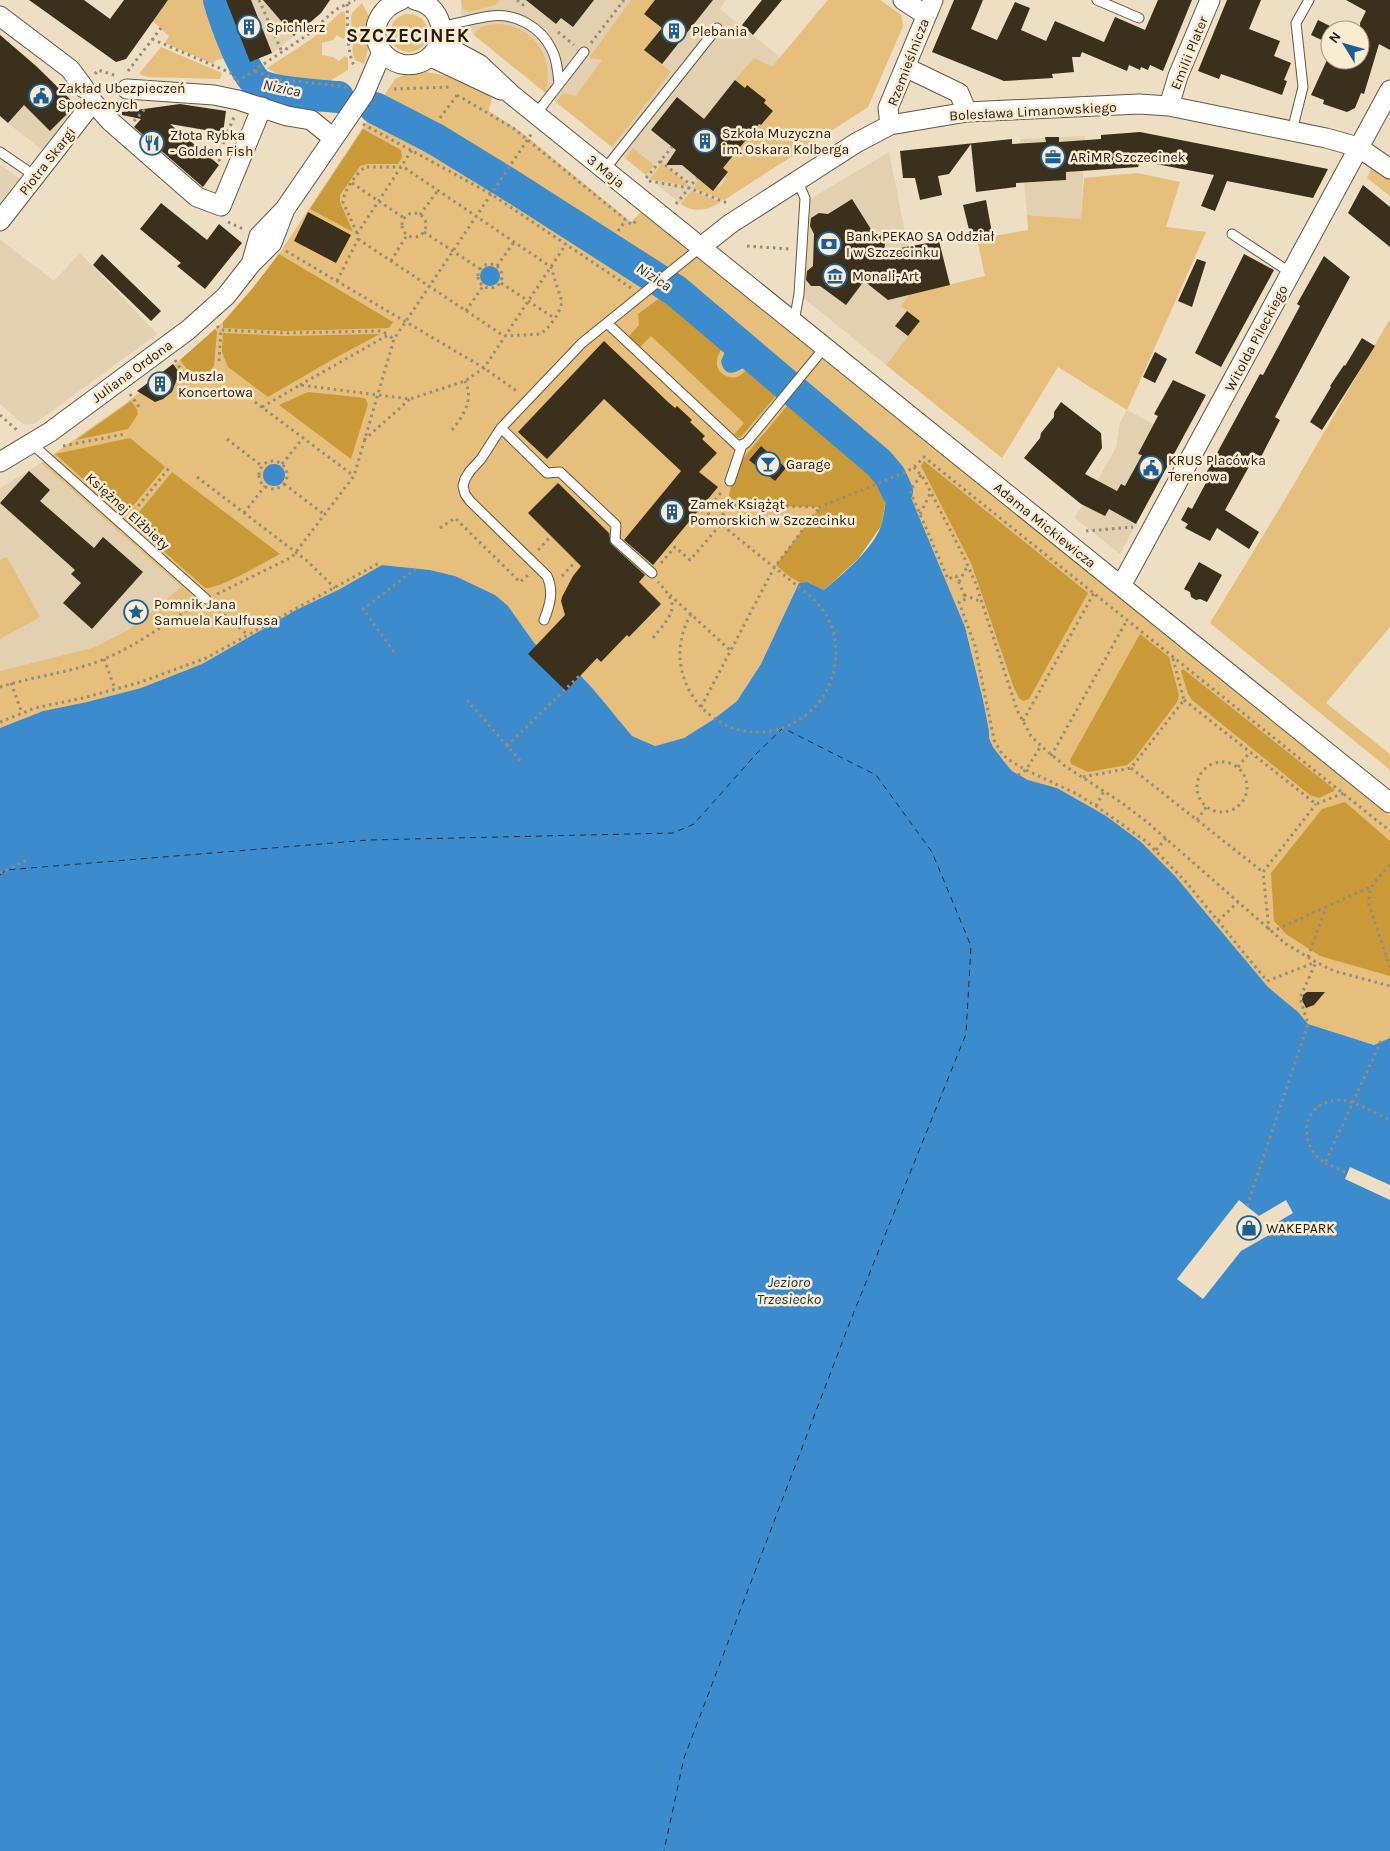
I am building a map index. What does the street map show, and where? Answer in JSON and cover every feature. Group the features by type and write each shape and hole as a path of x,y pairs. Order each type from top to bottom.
{"street":[{"path":"903,0 930,7"},
{"name":"Emilii Plater","path":"1169,106 1178,76 1210,0"},
{"path":"387,4 375,33 377,43 382,52 389,59 398,63 410,65 421,63 430,17"},
{"name":"Rzemieślnicza","path":"890,125 888,108 930,7"},
{"path":"0,16 70,69 88,95 110,120 197,197 221,206 259,112"},
{"name":"3 Maja","path":"430,17 470,77 512,95 701,247"},
{"path":"357,93 382,52"},
{"path":"357,93 398,63"},
{"path":"905,67 960,93 967,112"},
{"path":"127,89 214,95 259,112 311,120 333,138"},
{"name":"Witolda Pileckiego","path":"1121,586 1390,90"},
{"name":"Juliana Ordona","path":"0,462 32,444 188,330 226,296 251,264 259,236 285,209 333,138 357,93"},
{"name":"Piotra Skargi","path":"0,220 36,176 88,95"},
{"name":"Bolesława Limanowskiego","path":"701,247 730,224 796,181 856,143 890,125 967,112 1139,104 1169,106 1292,131 1358,147 1390,170"},
{"name":"Adama Mickiewicza","path":"701,247 1390,803"}],"lane":[{"path":"1096,0 1139,18"},
{"path":"1292,131 1303,87 1296,23 1309,0"},
{"path":"430,17 506,16 526,23 539,32 552,50 557,63 559,84"},
{"path":"605,169 718,28"},
{"path":"536,114 584,52"},
{"path":"0,152 36,176"},
{"path":"794,322 799,294 805,198 796,181"},
{"path":"1232,234 1291,273"},
{"path":"544,620 549,606 551,587 548,576 465,494 463,486 465,479 481,460 501,428 582,343 701,247"},
{"path":"606,324 734,444 742,445"},
{"path":"730,481 742,445 746,443 825,347"},
{"path":"501,428 547,473 560,472 616,525 615,540 652,573"},
{"name":"Księżnej Elżbiety","path":"32,444 206,599"}],"path":[{"path":"259,0 282,52"},
{"path":"244,77 310,34 335,10 355,0"},
{"path":"557,31 584,52 624,0"},
{"path":"347,4 350,54 356,68 354,75"},
{"path":"127,89 123,78 161,28"},
{"path":"152,39 233,74 236,83"},
{"path":"254,71 276,79 350,88 357,93"},
{"path":"394,89 453,87"},
{"path":"440,118 460,91"},
{"path":"457,95 499,119 632,225 641,216"},
{"path":"132,123 147,107"},
{"path":"224,164 217,158 237,111 259,112"},
{"path":"362,123 491,194 566,244 645,292"},
{"path":"0,686 104,659 147,636 206,599 287,561 297,553 354,476 376,395 394,339 527,140"},
{"path":"672,147 647,180 690,187 727,203"},
{"path":"357,234 412,150"},
{"path":"660,161 690,187"},
{"path":"337,280 358,239 343,202 344,196 365,167 402,166 551,267 562,302 561,308 540,334 504,336 358,239"},
{"path":"676,204 697,178"},
{"path":"352,183 404,218"},
{"path":"420,215 438,190"},
{"path":"413,213 420,215 426,223 424,232 417,237 408,235 403,229 404,218 413,213"},
{"path":"618,231 626,220"},
{"path":"224,221 252,233"},
{"path":"424,232 480,269"},
{"path":"391,261 408,235"},
{"path":"497,266 514,242"},
{"path":"364,440 410,399 465,381 484,368 566,244"},
{"path":"747,246 801,249"},
{"path":"279,247 484,368 529,399"},
{"path":"486,265 497,266 502,274 500,283 493,288 483,286 478,278 480,269 486,265"},
{"path":"500,283 554,318"},
{"path":"466,311 483,286"},
{"path":"219,361 221,330 285,333 382,331 394,339"},
{"path":"262,407 388,334"},
{"path":"179,366 184,374"},
{"path":"452,430 463,416 470,398 470,390 465,381"},
{"path":"300,385 410,399"},
{"path":"130,394 139,407"},
{"path":"255,402 354,476"},
{"path":"64,447 126,434"},
{"path":"282,464 303,438"},
{"path":"227,439 262,466"},
{"path":"730,650 650,576 675,547 690,560 721,524 725,505 820,507 906,472 924,457 1390,831"},
{"path":"272,461 282,464 287,473 284,484 275,489 265,486 260,477 262,466 272,461"},
{"path":"914,467 931,492 968,565 1012,695 1023,721 1041,746 1051,756 1104,791 1166,838 1286,944 1308,958 1345,974 1390,986"},
{"path":"123,525 169,468"},
{"path":"921,475 910,490 948,579 956,576 966,599 959,602 975,646 994,740 1009,760 1077,794 1136,833 1156,850 1182,877 1267,981 1316,962"},
{"path":"197,477 297,553 335,588"},
{"path":"691,614 683,632 680,662 683,676 688,690 701,707 714,719 731,727 757,732 770,731 783,728 806,715 825,694 835,666 836,652 835,637 830,623 814,600 706,512 730,481"},
{"path":"284,484 325,515"},
{"path":"244,513 265,486"},
{"path":"920,514 931,492"},
{"path":"701,707 774,568 820,507"},
{"path":"440,528 455,518 520,582 537,565"},
{"path":"1086,531 1137,527"},
{"path":"545,542 551,536"},
{"path":"551,587 576,561"},
{"path":"0,722 35,708 115,689 191,664 221,650 381,562"},
{"path":"959,582 968,565"},
{"path":"394,652 363,609 415,568"},
{"path":"1023,721 1094,593"},
{"path":"654,638 672,610 673,601 669,594"},
{"path":"964,594 982,602"},
{"path":"206,599 248,635"},
{"path":"1051,756 1128,620"},
{"path":"1172,655 1184,700 1316,804"},
{"path":"104,659 115,689"},
{"path":"507,746 580,676"},
{"path":"11,683 22,712"},
{"path":"467,700 523,764"},
{"path":"1082,777 1131,768 1184,700"},
{"path":"1018,775 1026,770 1041,746"},
{"path":"1238,767 1250,752"},
{"path":"1222,762 1238,767 1247,781 1247,792 1242,802 1228,811 1217,811 1207,806 1200,797 1197,787 1203,771 1212,764 1222,762"},
{"path":"1131,768 1263,872"},
{"path":"1096,806 1104,791"},
{"path":"1270,931 1263,872 1316,804 1344,793"},
{"path":"1197,820 1207,806"},
{"path":"1156,850 1166,838"},
{"path":"0,873 27,860"},
{"path":"1270,931 1370,887 1390,865"},
{"path":"1370,887 1369,905 1390,967"},
{"path":"1218,921 1238,902"},
{"path":"1308,958 1326,907"},
{"path":"1247,1206 1308,1024 1300,998 1316,962"},
{"path":"1325,1163 1381,1041"},
{"path":"1347,1173 1317,1158 1308,1144 1306,1127 1309,1119 1320,1106 1327,1102 1344,1101 1390,1120"}],"shaded area":[{"path":"168,0 213,0 233,57 216,60 213,64 165,43 169,36 153,21 162,9 164,2 166,3"},
{"path":"226,0 331,0 321,13 272,53 250,62"},
{"path":"461,0 726,0 720,9 780,57 828,0 880,0 901,15 903,26 868,107 715,206 698,210 681,204 474,35 461,13"},
{"path":"461,0 500,0 495,5 469,12 462,8"},
{"path":"631,0 655,0 644,14 662,28 645,50 671,72 612,147 556,102 563,93 576,96 602,60 589,58"},
{"path":"828,0 880,0 901,15 903,26 868,107 724,200 693,188 699,179 713,190 717,186 719,188 726,179 725,176 728,172 723,168 759,124 761,125 773,111 764,103 766,100 747,85 745,88 735,80 754,58 772,67"},
{"path":"362,3 370,18 369,45 364,64 355,60 353,55 351,17 352,13"},
{"path":"342,11 345,13 346,37 343,39 337,35 333,40 322,43 322,55 333,57 339,61 345,56 348,58 348,70 328,82 279,75 267,68 313,38"},
{"path":"409,14 423,19 428,33 423,47 409,52 395,47 390,33 395,19"},
{"path":"500,24 524,32 540,47 545,57 547,68 546,93 474,35 482,27"},
{"path":"0,35 34,63 76,105 42,150 8,123 0,101"},
{"path":"161,47 222,73 220,79 148,77 139,74"},
{"path":"419,71 449,76 492,97 489,111 520,131 631,222 641,212 1390,816 1390,1038 1374,1045 1308,1024 1298,1012 1268,987 1193,897 1087,805 1057,788 1028,780 1012,771 993,747 989,738 983,700 965,627 907,488 887,495 881,526 796,589 761,664 737,701 714,719 684,738 655,746 632,736 569,663 535,644 508,606 455,576 430,570 383,565 340,589 296,610 202,664 141,688 43,711 0,728 0,671 95,647 130,629 181,587 41,463 126,403 179,361 223,322 279,254 395,79 410,72"},
{"path":"363,129 401,150 402,157 398,164 368,164 360,166 340,195 340,202 353,232 310,209"},
{"path":"1085,136 1081,219 1027,215 1020,139"},
{"path":"633,148 654,165 646,175 625,158"},
{"path":"889,152 917,292 920,321 886,365 795,291 800,205"},
{"path":"662,163 688,184 687,186 650,179"},
{"path":"0,164 20,179 0,204"},
{"path":"1371,169 1375,169 1390,178 1390,196 1367,178"},
{"path":"1137,173 1180,182 1166,227 1206,232 1127,410 1058,367 1002,458 886,365 920,321 901,306 910,294 985,276 977,239 1028,230 1027,215 1081,219 1084,178"},
{"path":"691,191 720,202 701,210 691,209 681,204"},
{"path":"1,240 54,281 80,253 157,334 34,424 23,424 0,404"},
{"path":"279,254 393,322 389,328 286,331 223,328 223,322"},
{"path":"665,294 725,343 717,359 718,369 724,375 735,377 741,375 752,365 781,390 740,438 734,435 744,423 651,336 640,347 629,336 639,325 638,314"},
{"path":"1390,319 1390,627 1326,703 1390,754 1390,770 1210,623 1287,496"},
{"path":"215,329 217,332 214,366 204,379 194,378 180,360"},
{"path":"223,333 285,336 380,334 268,397 228,367 222,352"},
{"path":"308,392 365,398 368,404 351,459 279,405"},
{"path":"793,399 869,465 879,475 886,487 887,495 881,526 858,559 824,590 807,582 801,583 790,577 776,565 820,507 727,505 732,481 741,461"},
{"path":"131,401 138,414 128,429 76,440"},
{"path":"1127,410 1182,439 1120,554 1074,517 1084,505 1116,447 1120,422"},
{"path":"130,438 165,467 125,516 55,454"},
{"path":"924,461 1088,593 1029,699 1023,701 1019,698 1014,688 971,563 921,466"},
{"path":"41,463 181,587 130,629 95,647 0,671 0,488"},
{"path":"172,472 280,554 231,580 205,588 131,522"},
{"path":"7,557 40,617 0,639 0,560"},
{"path":"1140,634 1169,657 1179,695 1177,702 1134,759 1127,765 1088,772 1071,764 1070,760"},
{"path":"1183,669 1334,789 1334,791 1319,798 1310,795 1192,700 1188,694 1181,671"},
{"path":"1345,802 1390,841 1390,976 1320,956 1286,934 1274,921 1271,873 1322,809"}],"water":[{"path":"490,266 497,269 500,276 497,283 490,286 483,283 480,276 483,269"},
{"path":"731,338 756,359 736,372 731,373 723,368 721,361"},
{"path":"274,464 282,467 285,475 282,483 274,486 266,483 263,475 266,467"},
{"name":"Jezioro Trzesiecko","path":"907,488 965,627 983,700 989,738 993,747 1012,771 1028,780 1057,788 1106,816 1141,842 1175,876 1268,987 1298,1012 1308,1024 1374,1045 1390,1038 1390,1851 0,1851 0,728 43,711 141,688 202,664 296,610 340,589 382,565 430,570 455,576 495,595 508,606 535,644 569,663 632,736 655,746 684,738 714,719 737,701 761,664 799,583 807,582 824,590 840,576 857,561 877,535 882,522 887,495"}],"pier":[{"path":"1350,1167 1390,1185 1390,1200 1345,1179"},
{"path":"1239,1200 1259,1216 1286,1200 1293,1213 1266,1229 1269,1235 1241,1251 1203,1299 1177,1279"}],"building":[{"path":"29,0 84,0 110,19 124,0 168,0 126,59 116,62"},
{"name":"Spichlerz","path":"226,0 251,0 272,53 250,62"},
{"path":"263,0 330,0 321,13 294,36"},
{"path":"526,0 594,0 573,27 561,18 556,24"},
{"name":"Plebania","path":"655,0 713,0 662,64 644,50 662,28 644,14"},
{"path":"762,0 782,0 753,35 742,25"},
{"path":"954,0 983,0 971,29 997,40 1015,2 1030,8 1021,30 1046,41 1055,21 1104,42 1115,17 1145,30 1158,0 1192,0 1163,71 1150,65 1148,70 1141,67 1140,70 1129,65 1127,71 1082,52 1080,57 1072,57 1074,72 1052,74 1053,78 1004,81 932,52"},
{"path":"1227,0 1261,0 1249,29 1280,41 1274,56 1291,63 1284,80 1287,81 1282,95 1221,74 1219,79 1198,71"},
{"path":"1346,0 1390,0 1390,50 1379,44 1364,94 1361,93 1355,108 1347,112 1323,104 1324,100 1311,95 1322,70 1370,70 1370,20 1362,20 1366,11"},
{"path":"1318,20 1320,21 1320,39 1311,35"},
{"path":"0,35 36,66 76,105 50,131 24,105 8,123 0,116"},
{"name":"Szkoła Muzyczna im. Oskara Kolberga","path":"735,80 745,88 747,85 766,100 764,103 773,111 761,125 759,124 723,168 728,172 713,191 682,165 666,165 676,150 651,130 677,97 704,119"},
{"path":"180,104 226,111 223,133 170,124 219,165 203,187 134,127 141,119 122,115 122,112"},
{"path":"1140,132 1328,169 1313,198 1227,181 1215,211 1201,206 1214,175 1140,161 1138,167 1066,172 1066,180 1016,183 1016,187 976,192 971,144 949,174 938,176 942,195 920,200 915,178 903,178 900,151 1012,139 1012,144 1046,142 1045,137 1059,137 1059,142 1101,139 1101,135"},
{"path":"1363,185 1390,207 1390,247 1348,213"},
{"path":"852,199 874,234 880,234 885,244 884,251 939,241 950,285 888,300 864,281 846,305 820,286 811,286 806,280 807,271 813,266 814,234 810,226 811,218 819,213 828,214"},
{"path":"986,200 992,233 971,238 963,205"},
{"path":"161,203 207,240 219,224 242,243 205,289 177,266 181,263 140,229"},
{"path":"308,212 351,235 336,263 294,241"},
{"path":"102,254 161,311 151,321 93,265"},
{"path":"1244,254 1274,270 1221,367 1195,353"},
{"path":"1324,256 1350,277 1275,417 1280,420 1261,457 1256,454 1225,510 1259,532 1249,549 1217,528 1210,541 1185,528 1188,524 1181,520 1188,507 1192,509 1208,479 1204,477 1260,374 1263,375 1300,306 1297,304"},
{"path":"1197,259 1206,262 1192,307 1178,301"},
{"path":"907,311 920,321 908,336 895,326"},
{"path":"1362,338 1375,346 1322,430 1310,422 1330,386"},
{"path":"604,341 668,402 675,408 677,406 692,420 690,422 705,436 702,439 717,453 699,472 718,487 653,565 624,540 681,471 604,399 547,459 518,432"},
{"path":"1155,352 1167,359 1155,383 1143,377"},
{"name":"Muszla Koncertowa","path":"173,364 182,376 177,379 172,392 163,399 155,402 137,391"},
{"path":"1173,380 1206,395 1136,524 1109,509 1105,516 1081,504 1024,458 1054,417 1054,412 1061,402 1101,433 1102,448 1085,474 1117,491 1121,484 1125,486 1142,455 1138,454 1158,416 1154,414"},
{"name":"Garage","path":"761,446 786,468 775,481 749,460"},
{"path":"29,471 50,490 40,501 94,548 103,537 143,572 92,629 63,603 81,583 71,574 75,570 0,503"},
{"path":"558,483 609,533 611,544 645,575 639,582 661,604 601,662 597,658 566,691 528,654 565,615 561,601 562,597 573,576 581,566 528,513"},
{"path":"1199,562 1222,575 1207,602 1200,599 1196,600 1191,597 1190,592 1184,589"},
{"path":"1307,992 1325,992 1314,1005 1306,1008 1302,1000 1303,995"}],"waterway":[{"name":"Nizica","path":"219,0 225,20 242,60 248,72 261,86 298,94 338,97"},
{"name":"Nizica","path":"375,108 435,139 676,291 879,463 890,476 897,491"}],"ferry route":[{"path":"0,875 6,870 369,840 673,833 694,824 757,753 783,728 876,775 932,852 971,946 966,1034 848,1327 684,1758 664,1851"}],"place":[{"name":"Spichlerz","path":"249,27"},
{"name":"Plebania","path":"674,31"},
{"name":"Zakład Ubezpieczeń Społecznych","path":"41,96"},
{"name":"Szkoła Muzyczna im. Oskara Kolberga","path":"705,141"},
{"name":"Złota Rybka - Golden Fish","path":"152,143"},
{"name":"ARiMR Szczecinek","path":"1053,157"},
{"name":"Bank PEKAO SA Oddział I w Szczecinku","path":"829,244"},
{"name":"Monali-Art","path":"835,276"},
{"name":"Muszla Koncertowa","path":"160,384"},
{"name":"Garage","path":"768,464"},
{"name":"KRUS Placówka Terenowa","path":"1151,468"},
{"name":"Zamek Książąt Pomorskich w Szczecinku","path":"672,512"},
{"name":"Pomnik Jana Samuela Kaulfussa","path":"136,612"},
{"name":"WAKEPARK","path":"1249,1228"}],"district":[{"name":"SZCZECINEK","path":"408,35"}]}
